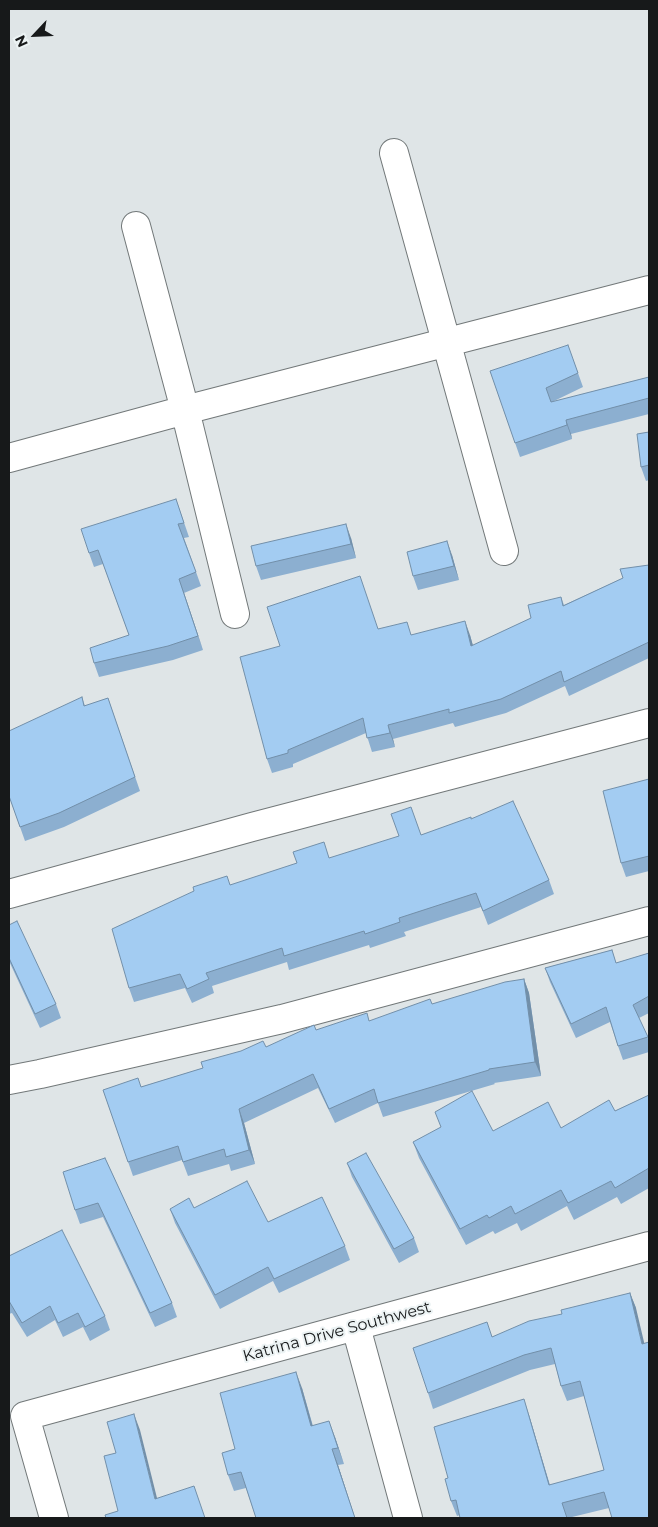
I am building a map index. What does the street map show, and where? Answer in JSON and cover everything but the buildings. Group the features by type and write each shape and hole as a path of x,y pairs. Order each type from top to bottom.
{"street":[{"path":"394,154 504,551"},
{"path":"136,226 185,410 236,614"},
{"path":"9,458 185,410 649,290"},
{"path":"9,894 252,827 649,724"},
{"path":"9,1080 282,1019 649,922"},
{"name":"Katrina Drive Southwest","path":"54,1518 25,1416 649,1246"},
{"path":"356,1327 408,1518"}]}
